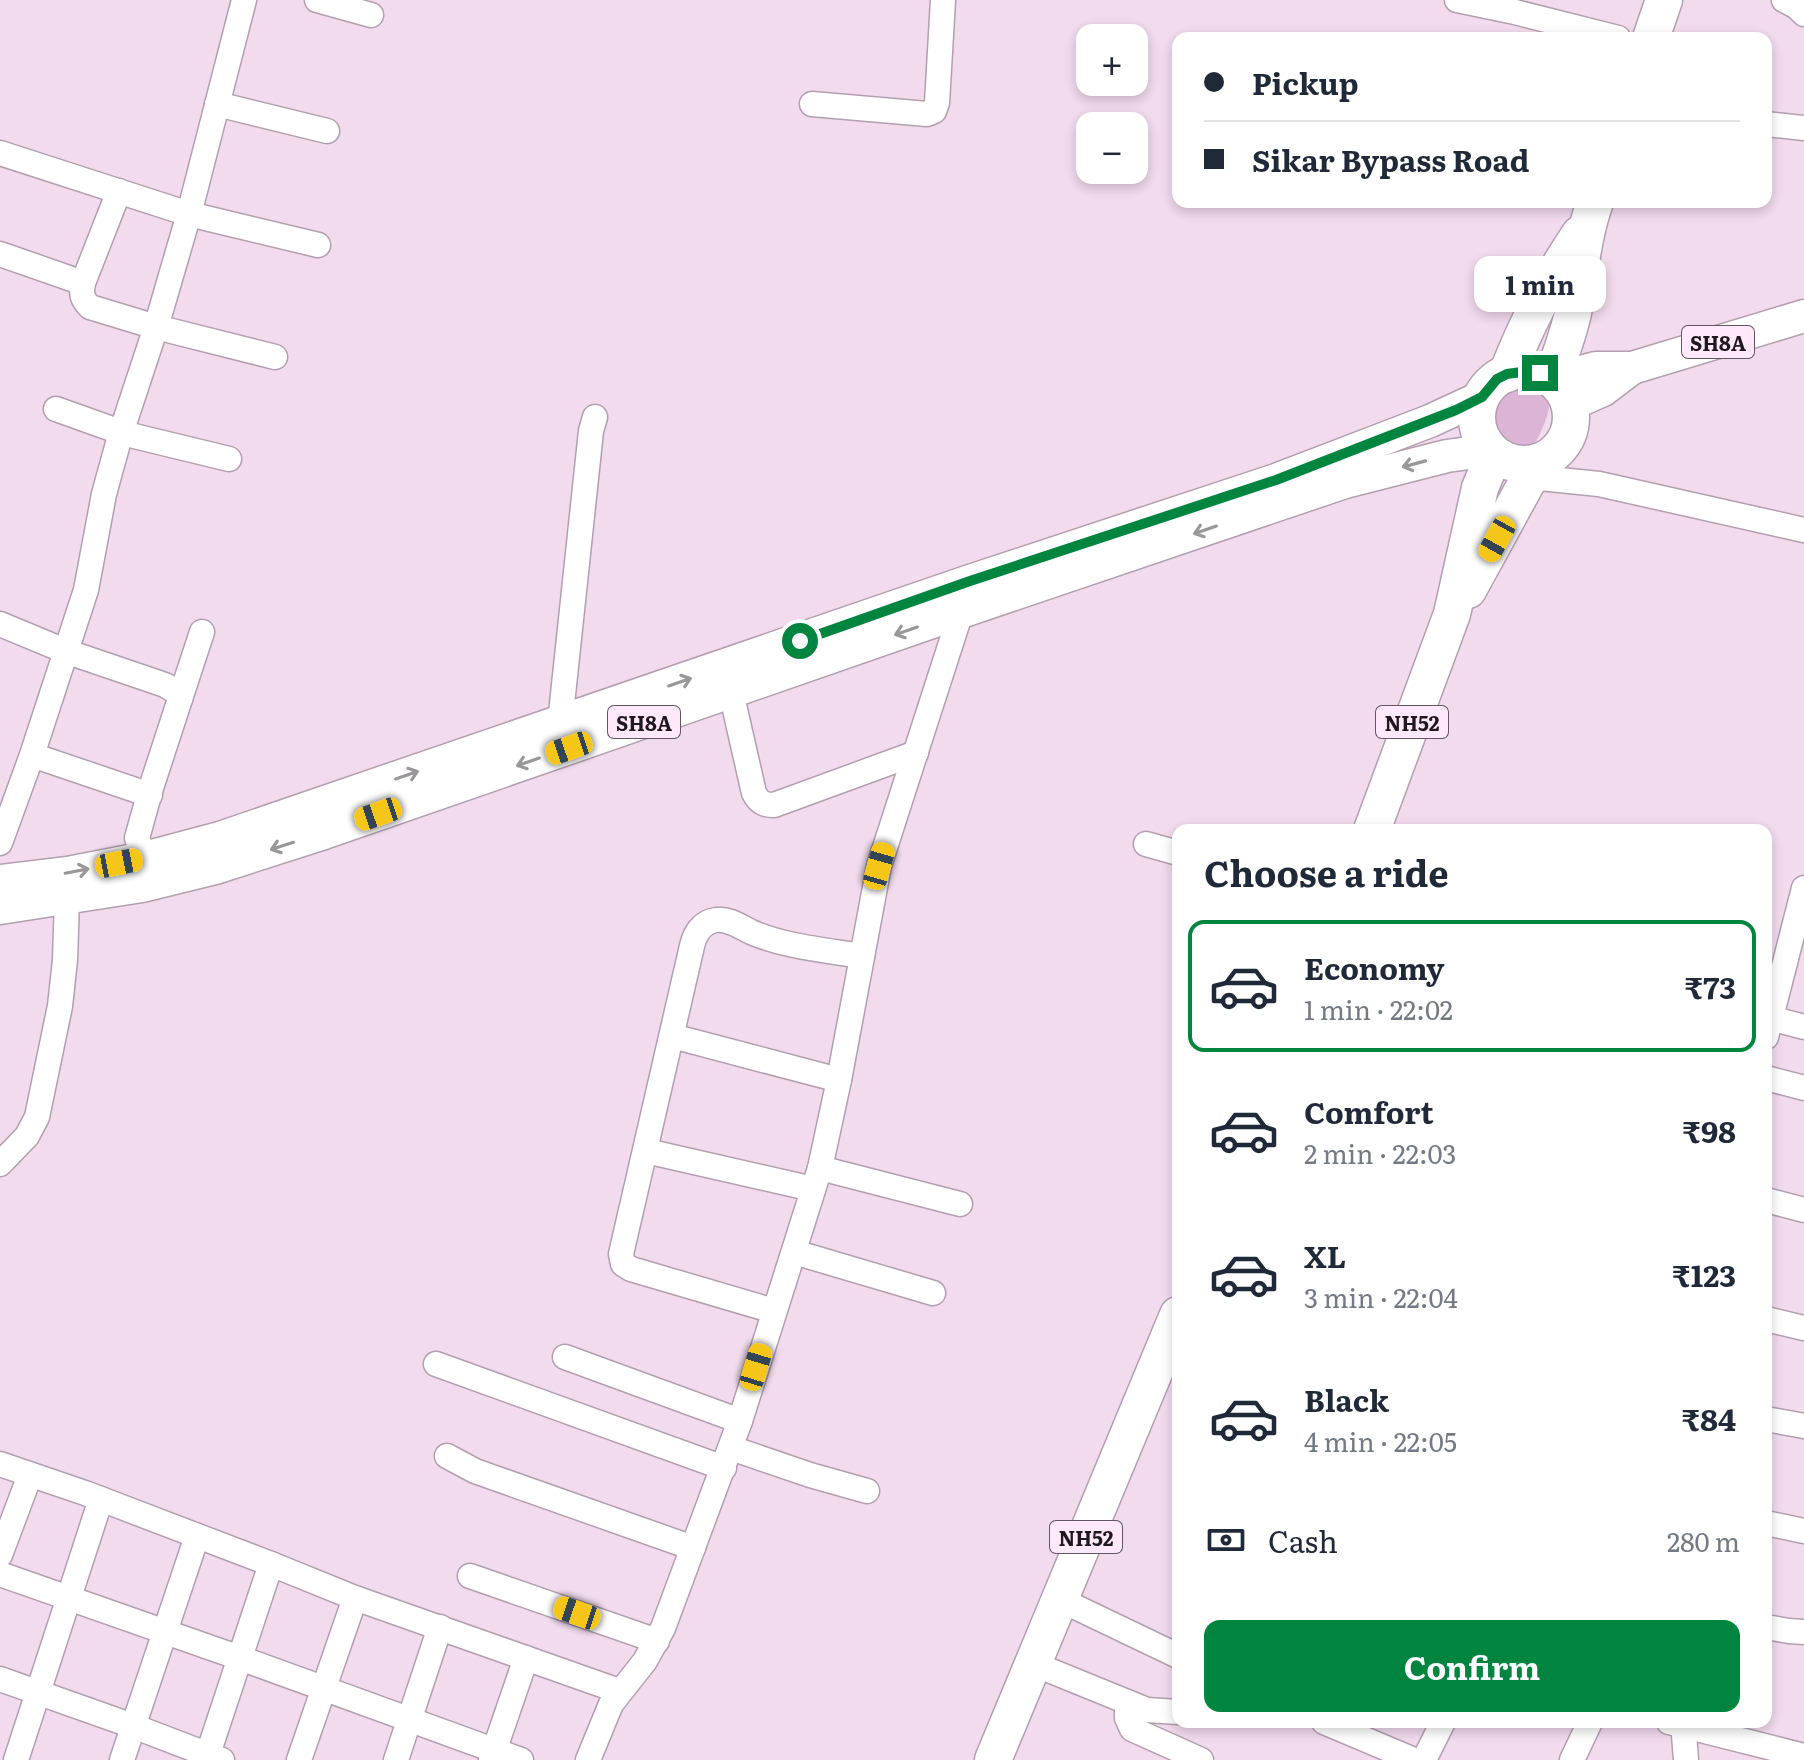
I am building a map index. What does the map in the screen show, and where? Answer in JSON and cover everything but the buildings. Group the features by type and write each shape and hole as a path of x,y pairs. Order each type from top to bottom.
{"highway":[{"path":"1653,32 1664,0"},
{"name":"NH52","path":"1374,824 1452,614 1480,488 1492,452 1483,441 1477,419 1591,212"},
{"name":"NH52","path":"1452,614 1475,580 1534,470 1561,446 1568,433 1570,420 1559,390 1562,351 1572,315 1591,212"},
{"path":"1494,385 1529,371 1559,390"},
{"path":"1492,452 1508,462 1523,464 1534,470"},
{"name":"NH52","path":"993,1760 1172,1330"}],"main road":[{"name":"SH8A","path":"1559,390 1569,376 1596,368 1632,368 1804,316"},
{"name":"SH8A","path":"0,908 67,899 146,871 220,838 970,581 1276,480 1430,421 1494,385"},
{"name":"SH8A","path":"0,881 68,873 215,868 1345,482 1447,456 1492,452"}],"street":[{"path":"0,843 86,590 104,494 189,214 244,0"},
{"path":"317,0 371,15"},
{"path":"812,104 927,114 934,111 937,103 942,0 930,0"},
{"path":"1457,0 1594,32"},
{"path":"1784,0 1804,14"},
{"path":"217,104 327,131"},
{"path":"1772,125 1804,128"},
{"path":"0,153 189,214 318,245"},
{"path":"119,191 83,283 81,294 84,301 90,307 156,327 275,357"},
{"path":"0,254 83,283"},
{"path":"56,409 121,432 229,459"},
{"path":"560,723 595,417"},
{"path":"1534,470 1804,530"},
{"path":"588,1760 604,1717 619,1691 645,1661 671,1610 740,1421 817,1178 839,1080 879,866 961,612"},
{"path":"0,624 65,651 165,685 180,694 180,699"},
{"path":"146,871 137,838 202,632"},
{"path":"731,692 754,793 765,805 774,805 916,753"},
{"path":"32,755 150,795"},
{"path":"1146,844 1172,851"},
{"path":"1772,1012 1804,888"},
{"path":"0,1164 27,1136 37,1117 60,1006 67,899"},
{"path":"774,1311 623,1264 621,1254 695,935 713,920 725,920 768,939 862,956"},
{"path":"1772,1027 1804,1027"},
{"path":"672,1036 839,1080"},
{"path":"1772,1080 1804,1088"},
{"path":"646,1151 960,1204"},
{"path":"1772,1202 1804,1210"},
{"path":"794,1252 933,1293"},
{"path":"1772,1320 1804,1328"},
{"path":"565,1357 740,1421"},
{"path":"436,1364 727,1458 810,1475 867,1491"},
{"path":"1772,1420 1804,1426"},
{"path":"447,1456 475,1471 693,1548"},
{"path":"0,1464 101,1499 355,1598 619,1691"},
{"path":"0,1555 30,1475"},
{"path":"16,1760 101,1499"},
{"path":"1772,1524 1804,1531"},
{"path":"122,1760 197,1536"},
{"path":"0,1679 133,1726 212,1758 271,1564"},
{"path":"0,1574 323,1688 493,1755 521,1760"},
{"path":"470,1576 657,1641"},
{"path":"299,1760 355,1598"},
{"path":"1061,1600 1172,1653"},
{"path":"396,1760 440,1627"},
{"path":"1772,1628 1804,1632"},
{"path":"493,1755 526,1658"},
{"path":"1034,1664 1147,1710 1172,1712"},
{"path":"1127,1702 1127,1718 1132,1729 1201,1760"},
{"path":"1338,1728 1414,1760"},
{"path":"1424,1760 1440,1728"},
{"path":"1572,1760 1587,1728"},
{"path":"1679,1728 1686,1760"},
{"path":"1695,1728 1789,1755"}],"shaded area":[{"path":"1519,371 1530,373 1545,382 1550,402 1545,422 1534,444 1526,450 1510,454 1488,438 1486,422 1503,380"}],"route":[{"path":"800,641 1276,480 1456,410 1482,397 1488,387 1507,374 1518,371 1540,373"}]}
